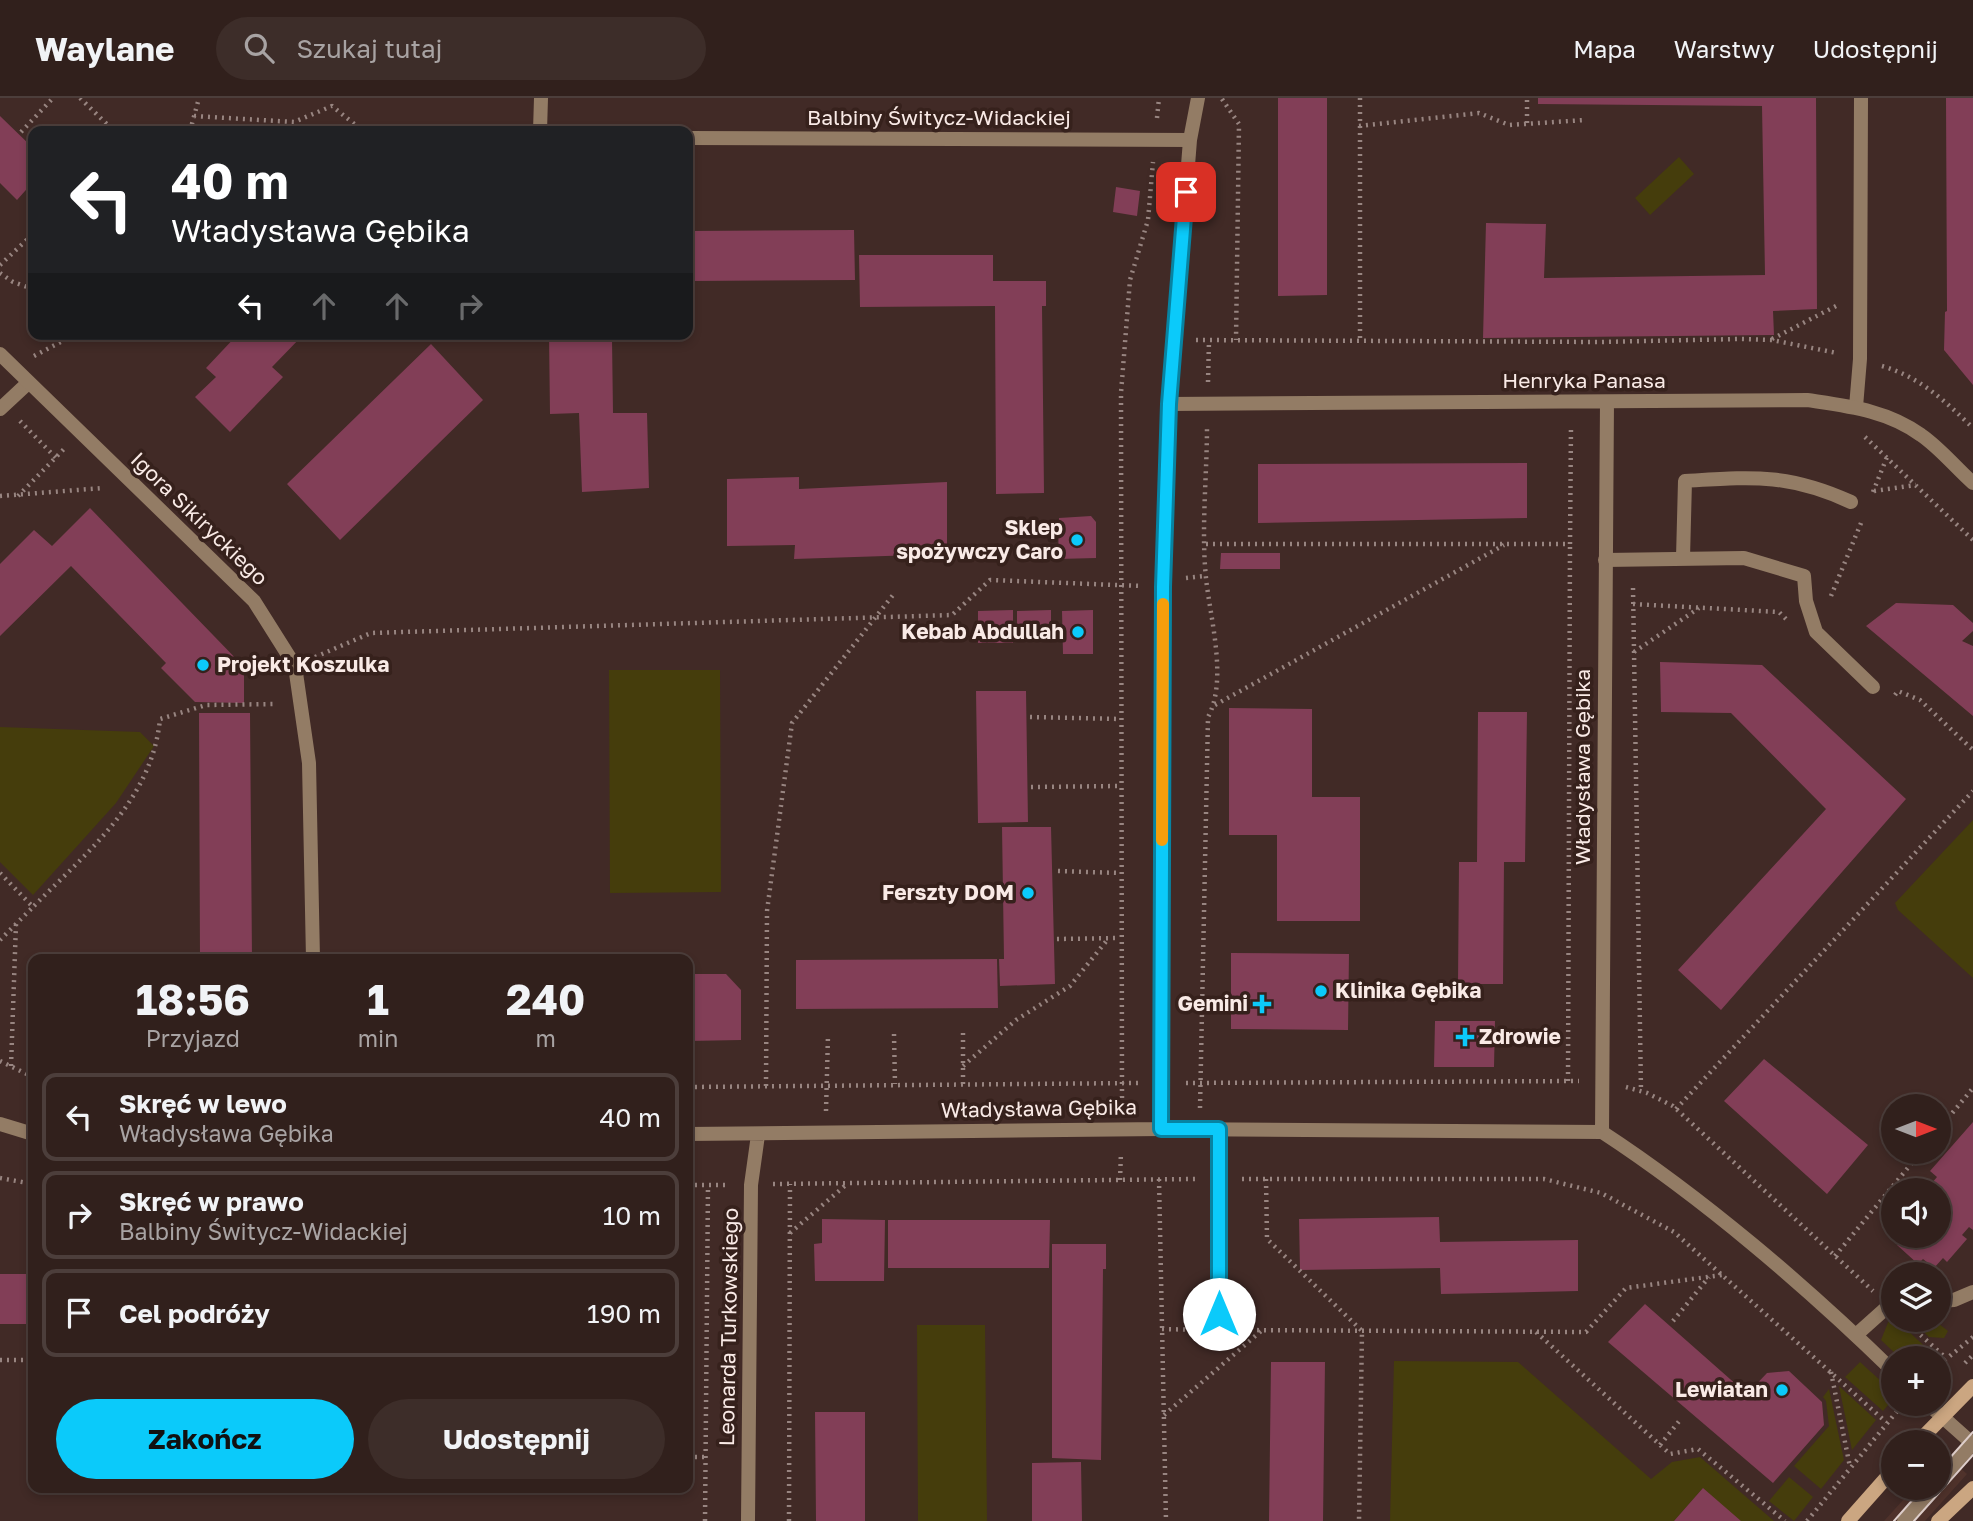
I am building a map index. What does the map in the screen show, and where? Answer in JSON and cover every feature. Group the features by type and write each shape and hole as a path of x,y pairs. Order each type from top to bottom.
{"street":[{"path":"540,126 541,98"},
{"path":"1161,1129 1163,587 1169,404 1190,140 1198,98"},
{"path":"1856,407 1860,359 1861,98"},
{"name":"Balbiny Świtycz-Widackiej","path":"693,138 1190,140"},
{"name":"Igora Sikiryckiego","path":"0,354 254,601 295,666 309,763 313,954"},
{"path":"0,409 28,383"},
{"name":"Henryka Panasa","path":"1169,404 1807,400 1856,407 1888,416 1921,435 1973,484"},
{"name":"Władysława Gębika","path":"693,1134 1121,1129 1602,1132 1607,402"},
{"path":"1683,558 1685,481 1763,477 1814,485 1851,502"},
{"path":"1605,560 1744,558 1804,576 1806,601 1815,632 1873,687"},
{"path":"0,1124 28,1132"},
{"path":"1219,1129 1219,1314"},
{"path":"1602,1132 1662,1171 1856,1335 1881,1359"},
{"name":"Leonarda Turkowskiego","path":"748,1521 751,1185 758,1135"},
{"path":"1951,1300 1973,1292"},
{"path":"1856,1335 1881,1313"},
{"path":"1951,1406 1973,1386"},
{"path":"1928,1430 1940,1416"},
{"path":"1942,1416 1973,1444 1951,1468"},
{"path":"1847,1521 1881,1483"},
{"path":"1938,1521 1973,1488"},
{"path":"1903,1521 1923,1500"}],"path":[{"path":"21,132 53,98"},
{"path":"80,98 109,126"},
{"path":"191,126 199,98"},
{"path":"1121,1129 1121,406 1130,281 1148,220 1159,98"},
{"path":"1222,98 1239,124 1236,340"},
{"path":"1360,98 1360,341"},
{"path":"1527,98 1527,123"},
{"path":"194,116 294,122 332,106 357,126"},
{"path":"1359,126 1479,113 1509,125 1585,120"},
{"path":"1,262 28,238"},
{"path":"0,274 28,287"},
{"path":"1772,340 1833,310 1841,299"},
{"path":"30,358 64,340"},
{"path":"1188,340 1772,340 1860,359 1906,373 1940,396 1973,428"},
{"path":"17,417 56,458"},
{"path":"1568,1081 1571,417"},
{"path":"1200,1083 1208,717 1214,705 1216,637 1206,576 1207,418"},
{"path":"1863,435 1973,540"},
{"path":"18,496 68,445"},
{"path":"1868,503 1887,457"},
{"path":"0,496 112,487 103,479"},
{"path":"1873,491 1916,485"},
{"path":"1828,603 1863,516"},
{"path":"1206,544 1570,544"},
{"path":"1214,705 1505,544"},
{"path":"1632,559 1641,1091"},
{"path":"1182,578 1206,576"},
{"path":"295,666 371,633 952,615 989,580 1152,586"},
{"path":"766,1086 767,911 793,723 893,595"},
{"path":"1633,653 1699,607"},
{"path":"0,940 124,814 157,750 160,719 206,705 283,704"},
{"path":"1030,717 1121,719"},
{"path":"1031,787 1121,786"},
{"path":"1676,1109 1973,791"},
{"path":"1058,871 1120,873"},
{"path":"0,873 33,907"},
{"path":"11,1066 16,924"},
{"path":"1057,939 1120,938"},
{"path":"963,1066 1016,1020 1070,986 1108,939"},
{"path":"963,1033 963,1085"},
{"path":"894,1034 895,1084"},
{"path":"826,1116 828,1035"},
{"path":"0,1061 28,1074"},
{"path":"693,1087 1161,1082 1334,1084"},
{"path":"1951,1115 1973,1088"},
{"path":"1835,1256 1911,1164"},
{"path":"0,1178 28,1183"},
{"path":"1159,1179 1166,1521"},
{"path":"769,1184 1159,1179 1561,1181 1601,1193 1643,1213 1674,1232 1886,1422"},
{"path":"1266,1179 1267,1239 1362,1331 1359,1521"},
{"path":"790,1233 848,1183"},
{"path":"789,1521 790,1184"},
{"path":"693,1185 736,1185"},
{"path":"705,1521 708,1185"},
{"path":"1224,1330 1586,1332 1626,1288 1723,1274"},
{"path":"1673,1321 1709,1276"},
{"path":"1162,1329 1212,1330"},
{"path":"1164,1416 1262,1330"},
{"path":"1535,1332 1670,1454 1698,1449 1785,1521"},
{"path":"1917,1332 1933,1346"},
{"path":"1951,1355 1973,1337"},
{"path":"1967,1344 1973,1349"},
{"path":"0,1360 28,1360"},
{"path":"1831,1372 1850,1468"},
{"path":"1807,1521 1892,1416"},
{"path":"1660,1445 1680,1420"},
{"path":"693,1457 706,1457"}],"shaded area":[{"path":"1679,157 1694,174 1650,215 1635,198"},
{"path":"609,670 720,670 721,892 610,893"},
{"path":"0,727 140,732 154,746 116,803 33,895 0,862"},
{"path":"1973,820 1973,978 1898,910 1895,903"},
{"path":"917,1325 985,1325 987,1521 918,1521"},
{"path":"1884,1332 1909,1332 1924,1346 1887,1346 1881,1340"},
{"path":"1924,1332 1947,1332 1944,1338 1929,1337"},
{"path":"1394,1361 1518,1362 1651,1479 1672,1462 1700,1457 1774,1521 1739,1521 1703,1488 1674,1521 1390,1521"},
{"path":"1860,1362 1881,1381 1881,1409 1845,1377"},
{"path":"1839,1386 1876,1420 1852,1450"},
{"path":"1829,1389 1844,1460 1821,1489 1794,1466 1829,1426 1826,1401 1823,1397"},
{"path":"1951,1460 1967,1474 1951,1492"},
{"path":"1789,1477 1813,1497 1794,1521 1769,1501"},
{"path":"1903,1500 1944,1500 1925,1521 1884,1521"}],"building":[{"path":"1278,98 1327,98 1327,295 1278,296"},
{"path":"1538,98 1816,98 1817,309 1773,311 1774,335 1483,338 1486,223 1546,224 1544,278 1765,275 1762,106 1538,104"},
{"path":"1946,98 1973,98 1973,385 1944,350 1947,311"},
{"path":"0,116 28,143 28,188 17,200 0,183"},
{"path":"1116,187 1140,191 1137,216 1113,212"},
{"path":"854,230 855,280 693,281 693,231"},
{"path":"859,255 993,255 993,281 1046,281 1046,306 1042,306 1044,493 996,494 995,306 860,307"},
{"path":"232,340 298,340 272,367 283,377 230,432 195,397 216,377 206,368"},
{"path":"549,340 612,340 613,413 647,413 649,488 582,492 579,413 550,414"},
{"path":"431,344 483,400 340,540 287,484"},
{"path":"1527,463 1527,518 1258,523 1258,464"},
{"path":"799,477 799,489 947,482 947,554 794,559 795,545 727,546 727,479"},
{"path":"90,508 244,667 244,703 195,702 161,668 166,663 71,566 0,636 0,564 34,530 52,546"},
{"name":"Sklep spożywczy Caro","path":"1091,516 1096,522 1096,558 1058,559 1059,518"},
{"path":"1221,553 1280,553 1280,569 1220,569"},
{"path":"1896,603 1953,605 1973,623 1973,631 1962,641 1973,646 1973,716 1866,626"},
{"path":"1013,610 1013,643 978,643 978,611"},
{"path":"1051,610 1051,641 1017,642 1017,611"},
{"name":"Kebab Abdullah","path":"1093,610 1093,654 1063,654 1062,611"},
{"path":"1660,662 1762,665 1906,799 1721,1010 1678,970 1826,809 1731,713 1661,712"},
{"path":"976,691 1026,691 1028,822 978,823"},
{"path":"1229,708 1312,709 1312,797 1360,797 1360,921 1277,921 1277,835 1229,835"},
{"path":"1478,712 1527,712 1525,862 1504,862 1503,984 1458,984 1459,862 1477,862"},
{"path":"199,713 250,713 252,954 200,954"},
{"name":"Ferszty DOM","path":"1002,827 1051,827 1055,984 1000,986 999,959 1004,959"},
{"path":"1231,953 1349,954 1348,1030 1231,1029"},
{"path":"997,959 998,1008 796,1009 796,960"},
{"path":"693,974 726,974 741,990 741,1040 693,1041"},
{"path":"1435,1021 1495,1021 1494,1067 1434,1067"},
{"path":"1764,1059 1868,1145 1827,1194 1724,1101"},
{"path":"1973,1122 1973,1230 1969,1227 1962,1235 1967,1239 1947,1262 1943,1258 1939,1262 1927,1262 1923,1259 1916,1262 1900,1248 1951,1248 1951,1178 1936,1178 1930,1171 1936,1164 1951,1164 1951,1147"},
{"path":"1439,1217 1440,1242 1578,1240 1578,1291 1441,1294 1440,1268 1300,1270 1299,1219"},
{"path":"822,1219 885,1220 884,1281 815,1281 814,1244 822,1243"},
{"path":"888,1220 1050,1220 1049,1268 888,1268"},
{"path":"1052,1244 1106,1244 1106,1269 1103,1269 1101,1460 1052,1458"},
{"path":"0,1274 28,1274 28,1324 0,1324"},
{"path":"1645,1304 1747,1394 1767,1373 1789,1371 1822,1402 1824,1425 1773,1483 1608,1342"},
{"path":"1271,1362 1325,1362 1323,1521 1269,1521"},
{"path":"815,1412 865,1412 865,1521 816,1521"},
{"path":"1081,1462 1082,1521 1032,1521 1032,1463"},
{"path":"1703,1488 1741,1521 1674,1521"}],"tram line":[{"path":"1951,1457 1973,1432"},
{"path":"1914,1521 1973,1455"},
{"path":"1894,1521 1912,1500"}],"slow traffic":[{"path":"1162,840 1163,604"}],"place":[{"name":"Sklep spożywczy Caro","path":"1077,540"},
{"name":"Kebab Abdullah","path":"1078,632"},
{"name":"Projekt Koszulka","path":"203,665"},
{"name":"Ferszty DOM","path":"1028,893"},
{"name":"Klinika Gębika","path":"1321,991"},
{"name":"Gemini","path":"1262,1004"},
{"name":"Zdrowie","path":"1465,1037"},
{"name":"Lewiatan","path":"1782,1390"}],"route":[{"path":"1186,192 1169,404 1163,587 1161,1129 1219,1129 1219,1314"}]}
